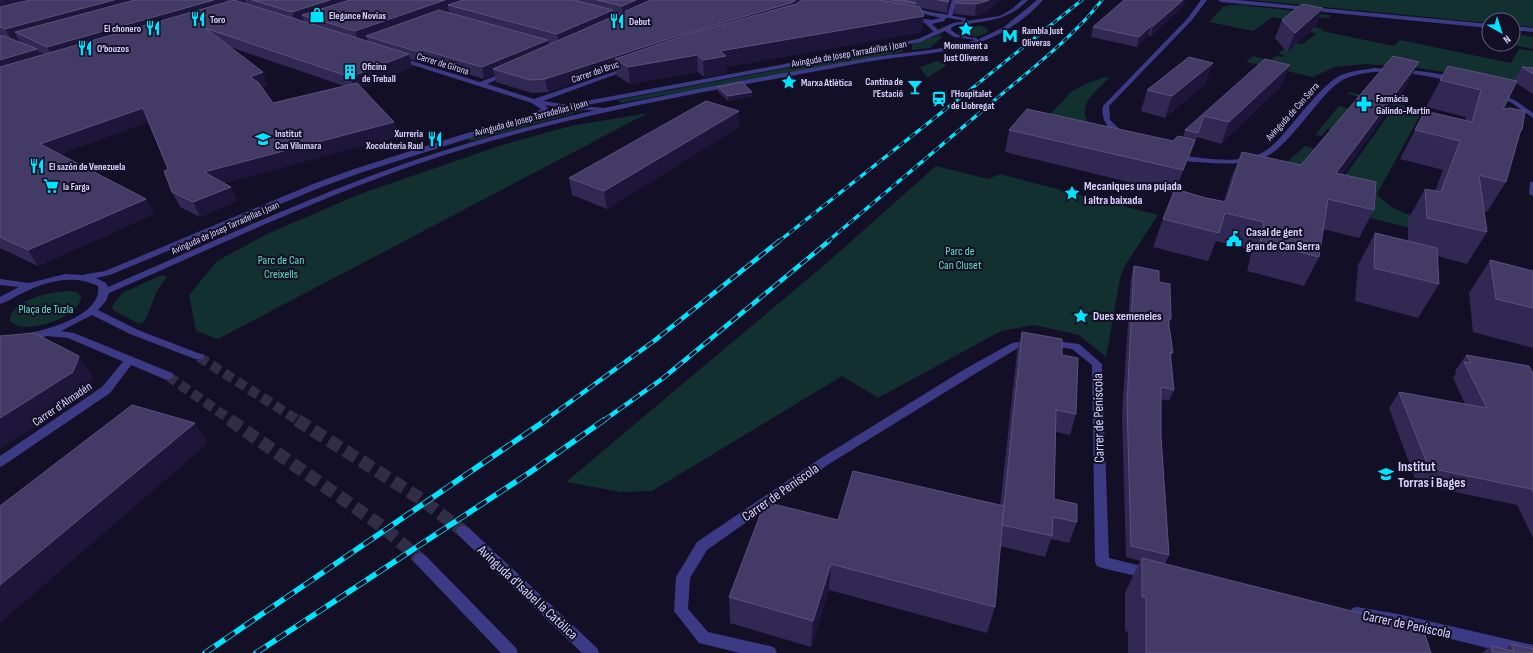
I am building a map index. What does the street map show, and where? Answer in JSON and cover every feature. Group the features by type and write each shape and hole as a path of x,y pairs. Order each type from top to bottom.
{"street":[{"path":"948,16 955,0"},
{"name":"Avinguda de Josep Tarradellas i Joan","path":"84,277 107,273 288,197 356,171 414,152 586,103 907,43 926,38 955,24 1001,17 1014,10 1025,0"},
{"name":"Avinguda de Josep Tarradellas i Joan","path":"104,292 271,219 373,177 500,136 604,110 869,59 934,50 985,39 994,30 1024,16 1040,0"},
{"path":"1132,140 1121,134 1109,124 1105,114 1106,106 1190,19 1204,0"},
{"path":"1221,0 1481,25"},
{"path":"906,9 963,19 969,23"},
{"path":"914,19 935,22 942,20 944,17 938,15"},
{"path":"926,21 938,33"},
{"name":"Avinguda de Josep Tarradellas i Joan","path":"969,23 994,30"},
{"name":"Avinguda de Josep Tarradellas i Joan","path":"948,28 948,31 956,36 970,39 985,39"},
{"path":"1521,29 1533,31"},
{"name":"Carrer de Girona","path":"392,57 533,101 569,107 604,110"},
{"name":"Carrer del Bruc","path":"533,101 638,65"},
{"name":"Avinguda de Can Serra","path":"1168,154 1187,159 1222,162 1249,159 1266,154 1281,141 1337,79 1348,74 1373,71 1398,72 1432,76 1460,82"},
{"path":"480,85 510,72"},
{"path":"1488,90 1514,102 1533,116"},
{"path":"528,119 543,111 544,108 533,101"},
{"path":"1533,184 1533,194"},
{"path":"0,301 30,286 50,280 68,277 84,277 96,280 103,285 104,292 100,301 91,310 67,325 44,334 0,340"},
{"path":"0,282 30,286"},
{"path":"91,310 134,332 199,357"},
{"path":"44,334 70,335 168,376"},
{"name":"Carrer de Peníscola","path":"770,653 704,638 681,611 682,577 702,546 825,461 969,372 1016,345 1043,342 1075,346 1097,364 1102,562 1160,576"},
{"name":"Carrer d'Almadén","path":"0,462 106,390 130,360"},
{"name":"Avinguda d'Isabel la Catòlica","path":"463,531 592,653"},
{"path":"420,560 511,653"},
{"name":"Carrer de Peníscola","path":"1343,611 1398,620 1533,652"}],"green space":[{"path":"1252,0 1533,0 1533,27 1521,26 1521,12 1481,12 1481,22"},
{"path":"1230,5 1330,15 1329,18 1312,17 1309,24 1273,17 1253,31 1209,22 1223,7"},
{"path":"979,25 986,28 988,32 981,36 969,36 958,33"},
{"path":"1309,26 1323,29 1322,31 1394,46 1400,40 1511,63 1517,52 1521,52 1521,49 1533,51 1533,82 1497,80 1418,68 1365,64 1335,67 1313,77 1246,62 1253,56 1270,60 1276,56 1283,57 1284,55 1278,54 1286,47 1293,48 1294,47 1288,45 1291,42 1302,44 1316,34 1305,29"},
{"path":"940,35 942,37 930,48 912,50 912,44"},
{"path":"1521,35 1533,37 1533,49 1521,47"},
{"path":"903,46 903,52 621,103 618,100"},
{"path":"937,61 947,65 927,78 920,67"},
{"path":"1106,77 1109,78 1094,93 1086,104 1085,116 1088,123 1041,124 1071,92 1087,83"},
{"path":"1349,92 1423,110 1377,194 1392,207 1411,215 1414,229 1231,179 1232,177 1261,172 1331,195 1392,110 1410,115 1413,111 1348,94"},
{"path":"1339,106 1350,109 1333,130 1327,129 1322,136 1315,135"},
{"path":"565,111 583,111 472,141 467,139"},
{"name":"Parc de Can Creixells","path":"648,113 218,339 196,331 189,295 217,261 267,234 360,194 502,145 571,126"},
{"path":"1305,146 1317,150 1305,166 1286,163"},
{"name":"Parc de Can Cluset","path":"936,166 988,179 1000,174 1158,215 1124,267 1120,279 1106,357 1079,335 1034,325 1001,331 878,398 842,376 652,491 621,492 566,482 829,261"},
{"path":"162,275 167,277 157,291 145,321 139,324 113,310 112,306 122,293"},
{"name":"Plaça de Tuzla","path":"68,291 77,292 81,296 79,304 63,317 39,326 27,327 17,325 10,321 12,314 17,307 24,302 43,295"}],"building":[{"path":"30,0 114,0 5,29 0,27 0,7"},
{"path":"135,0 214,0 47,47 15,32"},
{"path":"234,0 409,54 350,77 205,28 263,72 250,77 258,82 273,103 357,83 394,122 204,172 231,187 193,202 172,192 164,171 168,169 143,108 40,144 146,199 28,250 0,237 0,67"},
{"path":"252,0 330,0 292,12"},
{"path":"350,0 445,0 355,31 302,15"},
{"path":"463,0 574,0 613,10 557,34 448,5"},
{"path":"597,0 636,0 622,6"},
{"path":"651,0 796,0 791,3 687,33 545,79 530,80 493,69"},
{"path":"802,0 880,0 920,7 924,16 720,51 726,56 703,60 697,55 628,67 615,59 692,33 796,4"},
{"path":"890,0 915,2 916,4"},
{"path":"938,0 949,0 948,2"},
{"path":"957,0 989,0 976,4 956,3"},
{"path":"1124,0 1183,0 1139,37 1093,27"},
{"path":"1302,4 1323,8 1295,33 1282,20"},
{"path":"439,10 548,40 482,67 423,50 419,52 366,36"},
{"path":"0,36 4,36 37,49 0,60"},
{"path":"1393,56 1419,62 1336,173 1376,182 1374,210 1328,199 1319,257 1260,242 1264,222 1225,213 1219,233 1163,219 1175,189 1226,202 1242,152 1301,165"},
{"path":"1189,57 1213,63 1172,96 1147,90"},
{"path":"1265,59 1290,65 1229,122 1204,116 1198,133 1185,130"},
{"path":"1448,66 1517,81 1503,109 1510,108 1525,111 1522,130 1521,129 1506,182 1479,175 1487,232 1427,218 1425,189 1441,192 1460,141 1415,130 1425,111 1472,122 1481,90 1440,80"},
{"path":"1522,67 1533,68 1533,74"},
{"path":"742,82 752,92 728,96 718,87"},
{"path":"706,101 739,111 604,191 569,178"},
{"path":"1027,109 1173,141 1178,136 1195,140 1183,170 1009,130"},
{"path":"1375,233 1437,248 1439,284 1374,268"},
{"path":"1490,260 1533,271 1533,308 1496,299"},
{"path":"1134,266 1159,271 1159,282 1170,284 1171,319 1168,319 1173,353 1170,352 1174,390 1161,387 1161,436 1169,555 1131,546 1127,403"},
{"path":"1022,332 1062,339 1062,355 1078,358 1076,414 1056,410 1054,499 1077,504 1077,522 1053,517 1052,536 1002,525"},
{"path":"34,333 79,356 73,372 0,418 0,336"},
{"path":"1466,355 1529,366 1533,373 1533,492 1531,489 1429,468 1399,392 1487,408 1464,362 1471,363"},
{"path":"132,405 195,423 0,585 0,506"},
{"path":"853,471 1004,506 995,607 831,564 813,621 729,597 765,502 838,520"},
{"path":"1142,558 1423,629 1431,653 1146,653 1146,597 1142,597"},
{"path":"1511,644 1533,649 1533,653 1493,653 1490,646 1514,651"}],"tunnel":[{"path":"199,357 299,421"},
{"path":"168,376 232,421"},
{"path":"230,420 383,527 420,559"},
{"path":"297,420 421,499 463,531"}],"railway":[{"path":"950,106 1082,0"},
{"path":"988,106 1062,43 1090,15 1102,0"},
{"path":"778,242 951,105"},
{"path":"827,242 989,105"},
{"path":"544,421 654,341 779,241"},
{"path":"603,421 662,379 829,241"},
{"path":"205,653 546,420"},
{"path":"256,653 529,473 604,420"}],"place":[{"name":"Elegance Novias","path":"317,15"},
{"name":"Toro","path":"198,19"},
{"name":"Debut","path":"617,21"},
{"name":"El chonero","path":"153,28"},
{"name":"Monument a Just Oliveras","path":"966,29"},
{"name":"Rambla Just Oliveras","path":"1010,36"},
{"name":"O'bouzos","path":"85,48"},
{"name":"Oficina de Treball","path":"350,72"},
{"name":"Marxa Atlètica","path":"789,82"},
{"name":"Cantina de l'Estació","path":"915,87"},
{"name":"l'Hospitalet de Llobregat","path":"939,99"},
{"name":"Farmàcia Galindo-Martín","path":"1364,104"},
{"name":"Institut Can Vilumara","path":"263,139"},
{"name":"Xurreria Xocolateria Raul","path":"435,139"},
{"name":"El sazón de Venezuela","path":"37,166"},
{"name":"la Farga","path":"51,186"},
{"name":"Mecaniques una pujada i altra baixada","path":"1072,193"},
{"name":"Casal de gent gran de Can Serra","path":"1234,239"},
{"name":"Dues xemeneies","path":"1081,316"},
{"name":"Institut Torras i Bages","path":"1386,474"}]}
